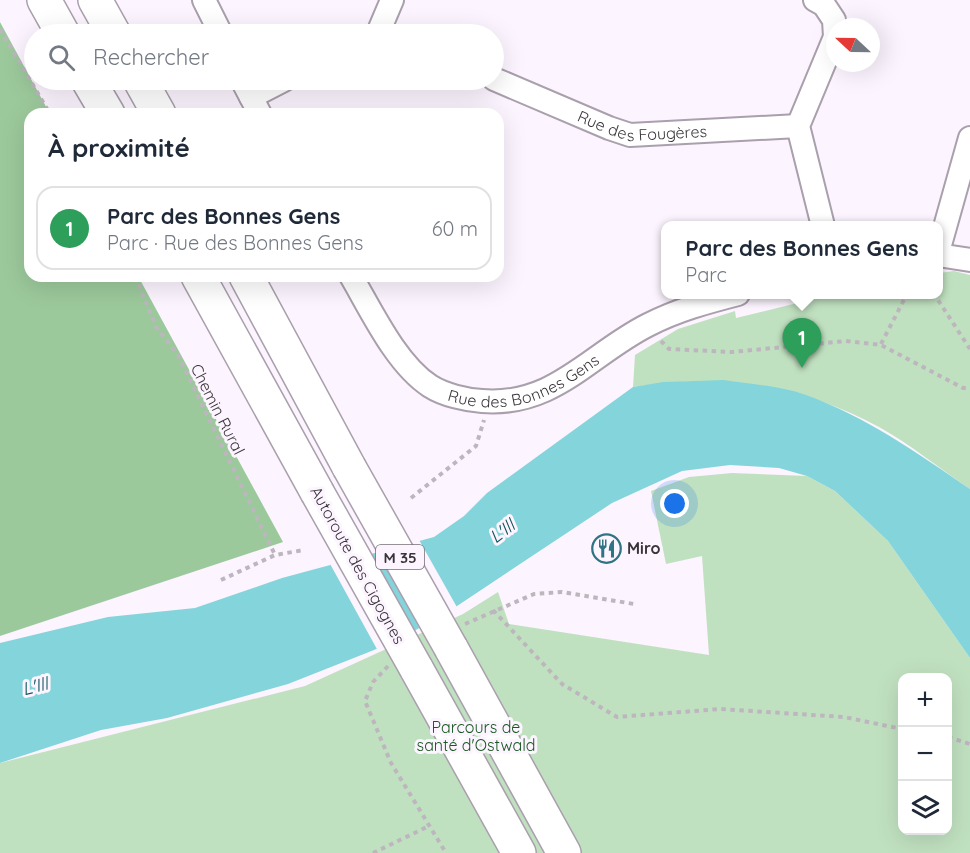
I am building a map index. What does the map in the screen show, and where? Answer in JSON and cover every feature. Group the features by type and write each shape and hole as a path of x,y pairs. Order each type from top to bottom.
{"highway":[{"path":"44,0 57,24"},
{"path":"95,0 108,24"},
{"path":"117,0 130,24"},
{"path":"94,90 104,108"},
{"path":"146,90 156,108"},
{"path":"165,90 170,108"},
{"name":"Autoroute des Cigognes","path":"201,282 519,853"},
{"name":"M 35","path":"249,282 349,467 564,853"}],"street":[{"path":"204,0 215,24"},
{"path":"382,24 392,0"},
{"path":"815,0 824,5 834,21 835,37 798,126 822,221"},
{"name":"Rue des Fougères","path":"504,83 630,135 798,126"},
{"path":"251,97 265,90"},
{"path":"943,234 970,138"},
{"path":"943,248 970,246"},
{"path":"943,250 970,260"},
{"name":"Rue des Bonnes Gens","path":"355,282 396,352 430,386 468,400 491,402 525,399 557,386 646,326 685,308 719,299"}],"path":[{"path":"0,29 24,70"},
{"path":"36,90 46,108"},
{"name":"Chemin Rural","path":"137,282 156,327 178,355 275,555"},
{"path":"881,345 904,299"},
{"path":"936,299 970,349"},
{"path":"646,326 669,349 732,352 846,341 881,345 963,388 970,388"},
{"path":"411,498 476,446 491,402"},
{"path":"221,580 275,555 304,549"},
{"path":"634,604 562,592 534,594 493,610 562,684 617,717 720,709 844,717 898,728"},
{"path":"952,738 970,744"},
{"path":"373,853 429,826 446,853"}],"green space":[{"path":"0,22 24,66 24,90 37,90 47,108 24,108 24,282 141,282 283,542 0,636"},
{"path":"954,271 970,275 970,489 891,434 820,401 790,392 728,382 697,381 633,387 635,355 678,329 735,311 736,318 814,299 943,299 943,272"},
{"name":"Parcours de santé d'Ostwald","path":"732,473 807,476 835,491 888,541 970,658 970,853 0,853 0,763 305,686 463,614 498,592 509,624 709,655 702,556 666,564 651,491 689,477"}],"water":[{"name":"L'Ill","path":"724,380 786,389 828,404 871,425 970,489 970,658 888,541 835,491 807,476 779,468 730,465 682,471 612,503 451,610 407,635 374,650 288,684 167,718 101,730 0,763 0,643 108,617 195,608 282,578 434,537 464,516 487,493 633,387 663,382"}],"pier":[{"path":"418,538 458,609 421,631 377,549"},
{"path":"370,551 416,634 378,651 329,562"}],"place":[{"name":"Parc des Bonnes Gens","path":"802,368"},
{"name":"Miro","path":"606,548"}]}
